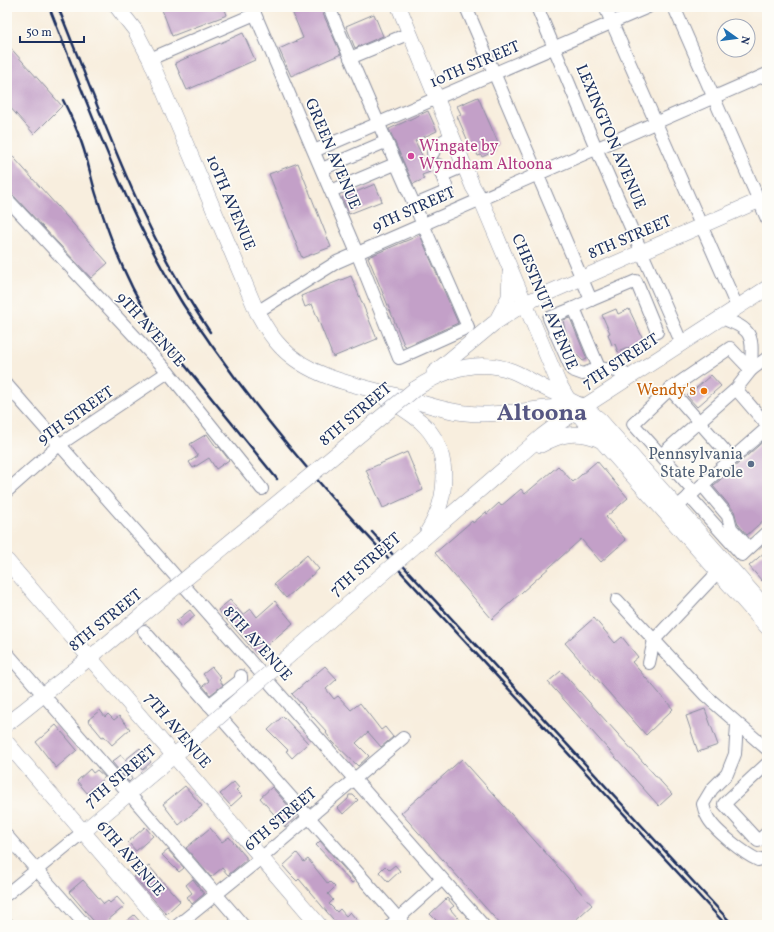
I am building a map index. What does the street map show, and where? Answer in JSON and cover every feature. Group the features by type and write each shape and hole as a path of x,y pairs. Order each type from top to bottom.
{"main road":[{"name":"10TH AVENUE","path":"117,7 134,30 150,59 257,312 268,332 282,348 310,368 344,382"},
{"name":"CHESTNUT AVENUE","path":"399,7 464,166 473,187 480,198 540,339 576,405 602,441 724,569 767,609"},
{"name":"8TH STREET","path":"7,724 96,653 508,312 581,278 642,253 763,199"},
{"path":"493,324 506,306 509,297 510,279 508,262"},
{"name":"7TH STREET","path":"576,405 680,340 734,300 767,278"},
{"name":"7TH STREET","path":"83,832 196,737 576,405 623,372 721,318 764,292"},
{"path":"415,389 441,373 476,365 511,371 576,405"},
{"path":"344,382 466,413 482,414 576,405"},
{"path":"344,382 381,396 404,409 421,422 434,440 442,460 445,478 442,500 435,520 416,545"},
{"name":"CHESTNUT AVENUE","path":"576,405 600,420 677,507 767,627"},
{"path":"508,466 530,451 561,436 582,433 602,441"},
{"name":"7TH AVENUE","path":"7,561 96,653 175,755 319,925"},
{"name":"6TH AVENUE","path":"7,743 163,925"}],"street":[{"path":"329,7 377,124 423,223"},
{"path":"466,7 591,300"},
{"name":"LEXINGTON AVENUE","path":"537,7 596,148 680,340"},
{"path":"605,7 734,300"},
{"name":"10TH STREET","path":"314,151 648,7"},
{"path":"674,7 713,97 763,199 767,220"},
{"path":"150,59 254,11"},
{"name":"GREEN AVENUE","path":"254,11 322,169 399,358 468,327 423,223"},
{"path":"350,58 410,33"},
{"name":"9TH STREET","path":"257,312 337,262 480,198 767,74"},
{"path":"433,153 436,145 452,136"},
{"path":"322,169 385,142"},
{"path":"331,191 395,164"},
{"path":"415,205 448,191 440,170 464,166"},
{"name":"9TH AVENUE","path":"7,199 168,372 262,489"},
{"path":"623,372 599,368 583,374 572,370 549,318 636,281 657,332"},
{"path":"644,302 660,295"},
{"path":"574,308 599,368"},
{"path":"721,318 736,323 747,330 752,341 751,370"},
{"path":"540,339 559,343"},
{"path":"745,551 695,491 633,424 670,389 730,348 751,370"},
{"path":"661,455 736,389 751,370 767,358"},
{"name":"9TH STREET","path":"7,491 59,445 168,372"},
{"name":"8TH AVENUE","path":"7,385 483,925"},
{"path":"670,389 732,459"},
{"path":"736,389 767,425"},
{"path":"677,507 767,428"},
{"path":"695,491 728,516 731,528 745,551"},
{"path":"649,663 654,640 724,569 767,532"},
{"path":"617,600 689,680 737,725 767,750"},
{"path":"144,631 309,818 398,923 442,879"},
{"path":"7,654 243,925"},
{"path":"210,705 241,680 241,676"},
{"path":"737,725 735,754 727,774 712,789 703,804 707,818 726,838 749,856 758,860 767,858"},
{"name":"6TH STREET","path":"178,925 261,858 403,738"},
{"path":"767,764 724,804 758,841 767,833"},
{"name":"7TH STREET","path":"7,894 83,832"},
{"path":"7,836 85,925"}],"building":[{"path":"161,7 224,7 227,15 172,36"},
{"path":"296,7 320,7 341,54 291,76 279,49 303,38 291,9"},
{"path":"374,14 383,36 355,48 346,26"},
{"path":"243,33 255,60 187,90 175,63"},
{"path":"7,44 62,106 34,134 7,104"},
{"path":"478,97 499,145 494,148 495,151 482,157 481,155 478,156 474,147 471,148 457,116 461,114 457,106"},
{"name":"Wingate by Wyndham Altoona","path":"428,111 437,131 415,141 430,172 422,175 424,179 413,184 389,129"},
{"path":"7,150 108,263 91,278 12,194 7,191"},
{"path":"298,163 331,247 302,258 269,174"},
{"path":"375,184 382,201 349,214 342,198"},
{"path":"420,235 458,323 405,347 368,257"},
{"path":"351,276 377,339 333,357 312,304 305,307 301,296"},
{"path":"616,309 618,314 629,309 644,341 618,352 615,344 612,345 608,334 610,333 602,315"},
{"path":"570,318 587,359 583,361 574,352 565,330 563,320"},
{"name":"Wendy's","path":"711,375 721,386 697,407 687,396"},
{"path":"207,434 217,448 219,447 229,460 216,469 209,458 193,468 189,462 198,456 190,444"},
{"path":"767,438 767,517 747,535 738,524 734,511 713,486"},
{"path":"407,452 423,490 383,508 366,470"},
{"path":"597,461 628,498 606,517 626,540 601,562 581,539 492,619 435,553 472,521 473,523 486,512 487,514 499,503 501,506 521,489 525,494 558,466 573,482"},
{"path":"767,550 767,576 762,581 749,566"},
{"path":"307,555 319,569 286,598 274,584"},
{"path":"230,600 243,615 251,609 257,617 275,601 293,623 257,654 218,610"},
{"path":"190,610 195,616 181,627 176,621"},
{"path":"594,618 615,643 622,637 638,657 632,662 673,709 646,735 565,643"},
{"path":"325,666 337,679 326,689 334,699 338,696 351,710 360,703 381,730 385,727 393,737 381,747 368,732 356,743 369,756 358,766 332,741 326,733 327,732 292,694"},
{"path":"212,667 221,678 219,680 223,685 210,695 203,686 209,681 203,674"},
{"path":"561,671 672,794 659,806 548,682"},
{"path":"705,709 718,745 698,752 686,716"},
{"path":"100,710 105,717 108,714 114,720 119,716 130,729 112,745 104,736 102,737 88,720"},
{"path":"283,716 308,743 292,758 286,751 288,750 268,730"},
{"path":"56,725 77,750 56,768 36,742"},
{"path":"140,748 151,762 142,770 139,765 129,774 132,779 129,782 112,762 121,755 125,760"},
{"path":"462,759 592,905 570,925 501,925 401,813"},
{"path":"90,769 93,773 97,770 105,777 87,793 77,781"},
{"path":"234,782 239,788 236,790 242,796 231,806 220,794"},
{"path":"185,786 202,806 179,825 163,804"},
{"path":"272,787 297,816 285,827 260,798"},
{"path":"349,795 353,795 358,800 343,814 338,808 348,799"},
{"path":"145,827 153,836 136,851 128,842"},
{"path":"210,828 222,842 229,837 246,857 246,860 228,875 222,868 211,877 186,848"},
{"path":"320,841 355,881 352,883 316,845"},
{"path":"168,850 184,868 179,872 162,855"},
{"path":"297,853 304,862 308,859 328,884 330,882 335,887 328,894 333,900 329,904 337,912 340,909 346,916 350,912 361,925 338,925 299,879 297,881 290,874 283,866"},
{"path":"395,865 400,871 388,882 379,872 385,866 389,870"},
{"path":"149,866 180,901 166,914 134,877"},
{"path":"193,879 204,894 192,904 187,897 192,893 186,885"},
{"path":"83,880 104,904 108,901 110,903 117,897 125,906 102,925 97,925 69,892"},
{"path":"447,898 454,906 450,909 464,925 432,925 437,921 430,914"},
{"path":"134,915 143,925 122,925"}],"railway":[{"path":"49,7 109,157 142,230 181,301 224,363 269,422 332,497 726,925"},
{"path":"58,7 108,133 144,215 164,255 210,332"},
{"path":"63,100 80,138 96,194 109,232 123,268 141,304 162,337 277,479"},
{"path":"372,532 733,925"}],"place":[{"name":"Wingate by Wyndham Altoona","path":"411,156"},
{"name":"Wendy's","path":"704,391"},
{"name":"Pennsylvania State Parole","path":"751,464"}],"district":[{"name":"Altoona","path":"542,414"}]}
